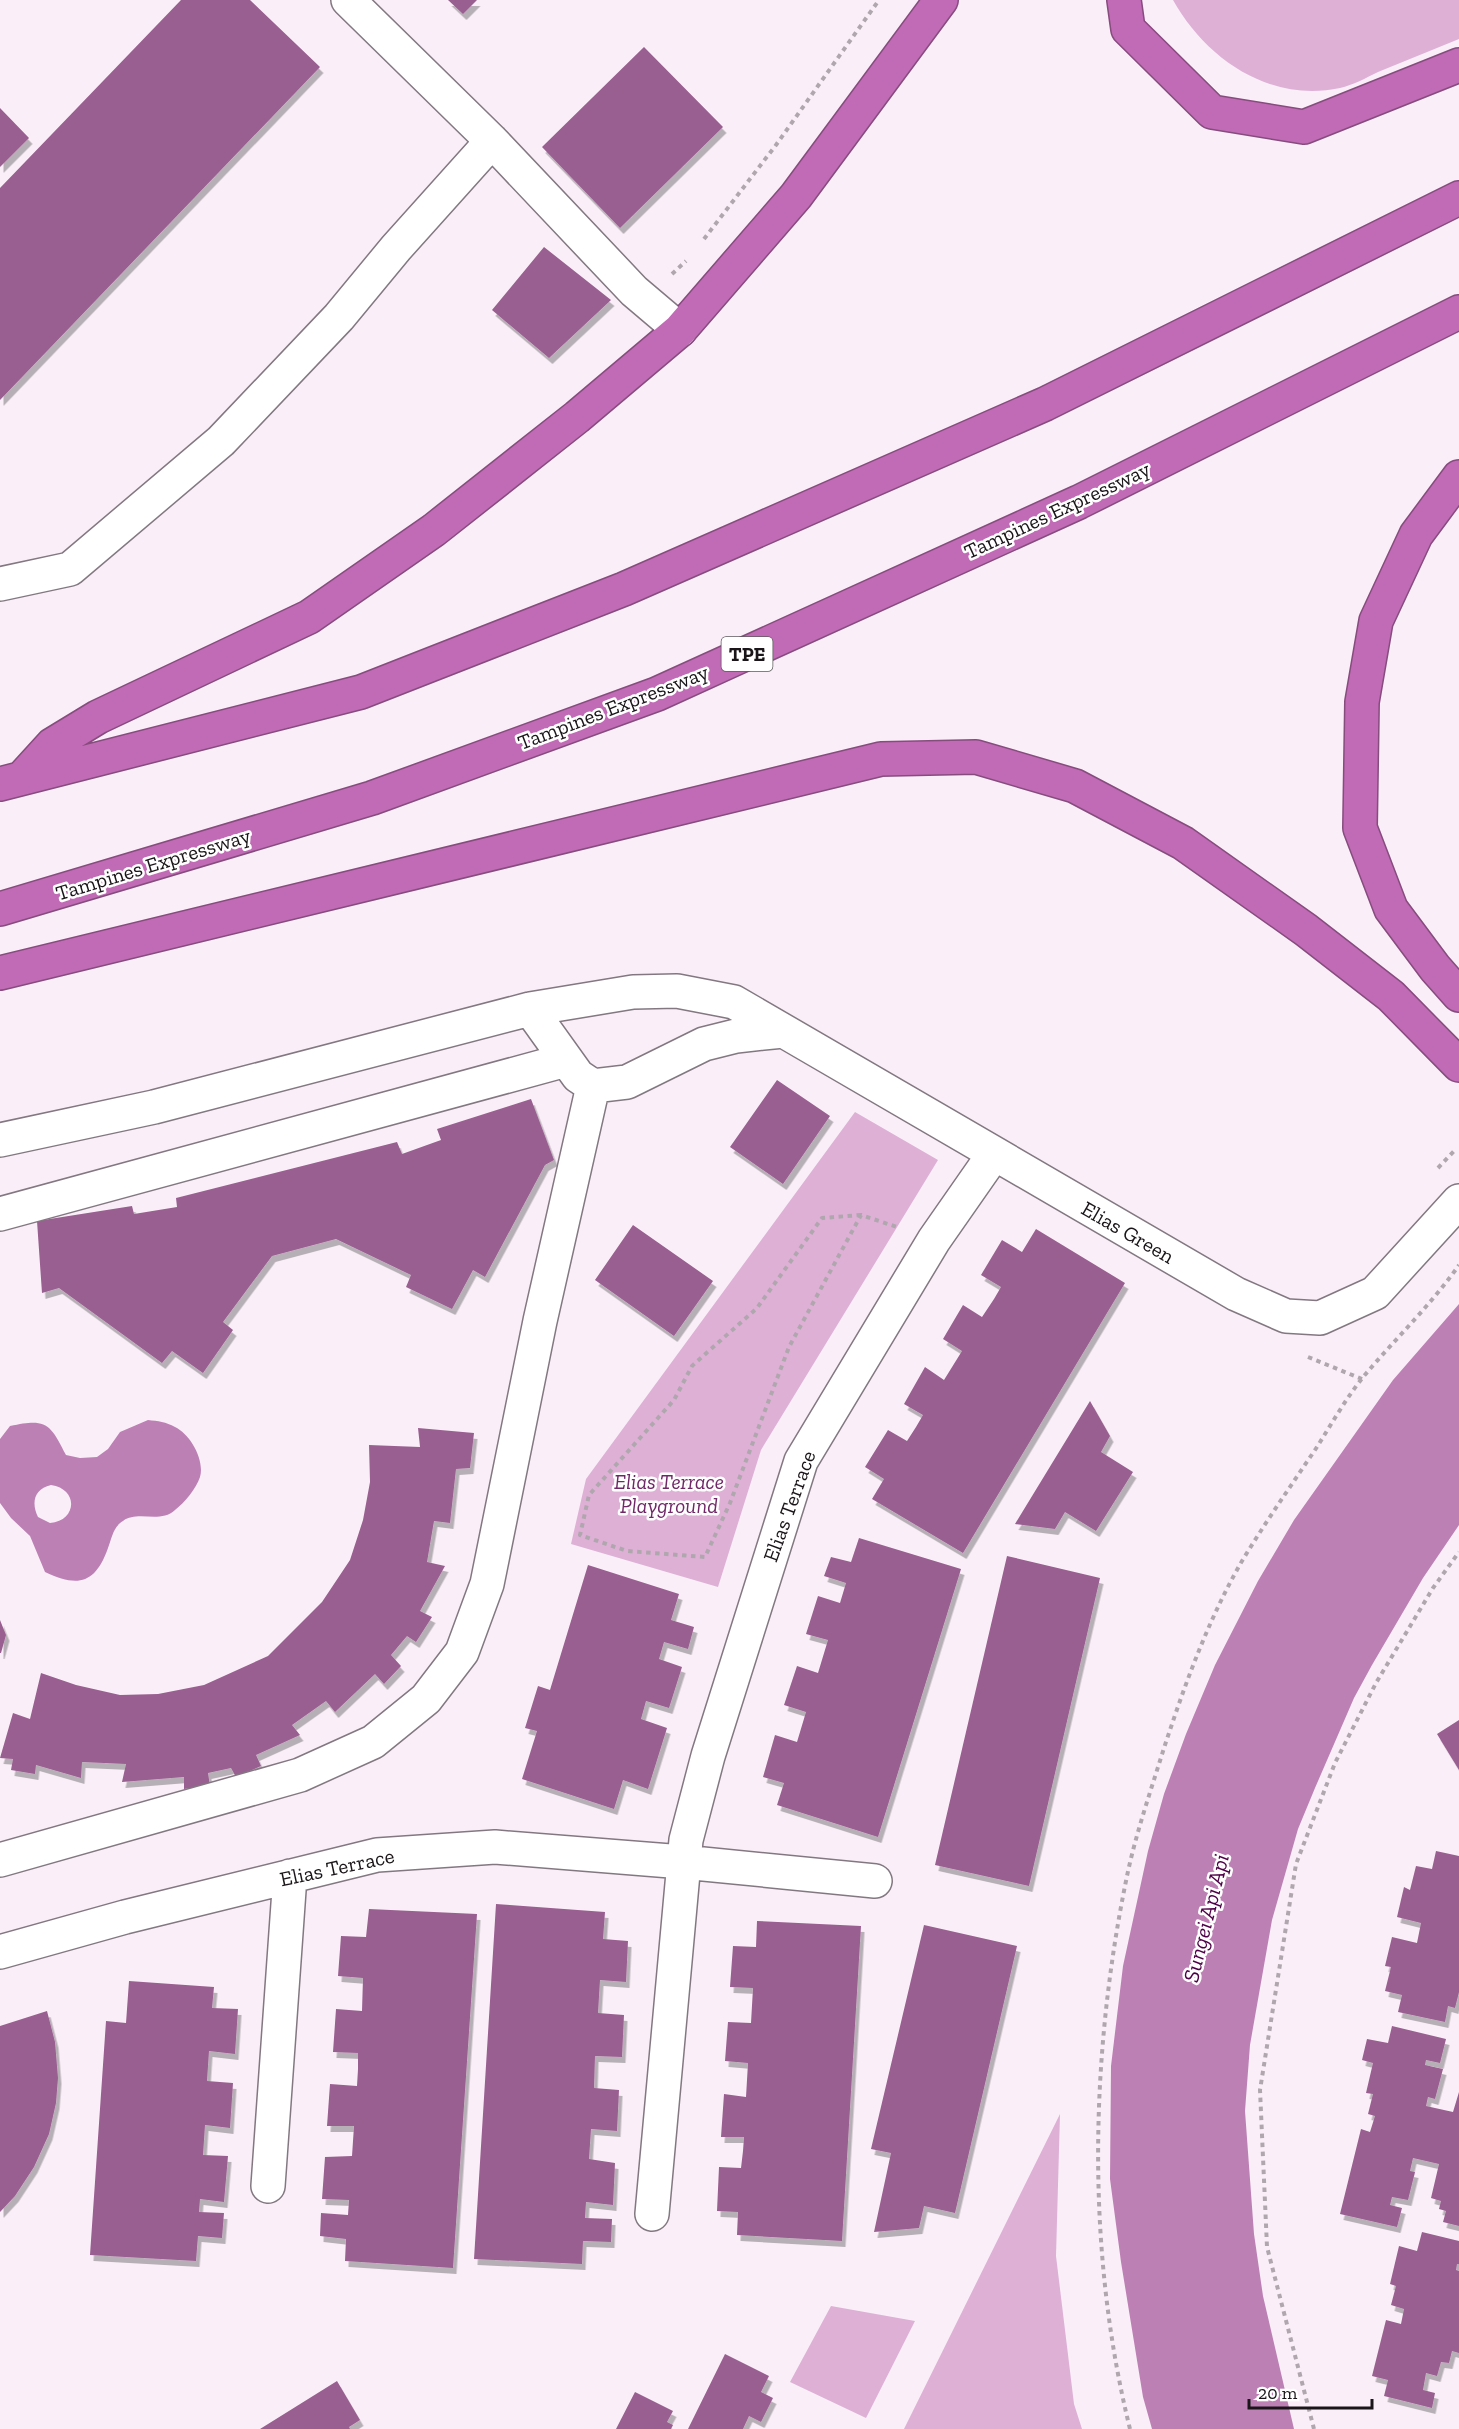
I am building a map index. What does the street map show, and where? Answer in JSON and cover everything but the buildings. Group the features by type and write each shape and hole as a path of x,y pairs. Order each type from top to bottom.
{"highway":[{"path":"11,781 52,745 98,717 309,618 434,530 577,417 680,330 796,196 941,0"},
{"path":"1124,0 1128,29 1212,112 1304,127 1459,65"},
{"path":"11,781 361,692 624,589 1045,404 1459,198"},
{"name":"Tampines Expressway","path":"0,909 372,798 657,694 1079,502 1459,312"},
{"path":"1459,477 1416,535 1376,621 1362,702 1359,828 1391,909 1435,969 1459,995"},
{"path":"0,973 881,759 976,757 1075,786 1183,843 1306,930 1391,996 1459,1065"}],"street":[{"path":"348,0 492,141 644,300 680,330"},
{"path":"0,584 70,569 221,441 339,317 396,248 492,141"},
{"name":"Elias Green","path":"0,1140 154,1107 530,1009 633,992 677,991 734,1002 1236,1294 1286,1316 1320,1318 1375,1293 1459,1200"},
{"path":"530,1009 578,1076 593,1086 627,1082 704,1044 736,1036 783,1031"},
{"path":"0,1214 566,1060"},
{"path":"0,1860 300,1775 374,1742 426,1700 462,1652 487,1584 540,1321 593,1086"},
{"name":"Elias Terrace","path":"652,2214 686,1840 708,1756 801,1461 934,1240 994,1154"},
{"name":"Elias Terrace","path":"0,1952 125,1917 377,1855 495,1847 683,1862 875,1881"},
{"path":"268,2186 290,1876"}],"path":[{"path":"700,245 776,145 879,0"},
{"path":"644,300 693,254"},
{"path":"1432,1174 1456,1149"},
{"path":"861,1215 789,1347 730,1503 705,1557 627,1551 580,1535 589,1495 674,1400 692,1366 757,1308 822,1218 861,1215 934,1240"},
{"path":"1130,2429 1119,2388 1106,2293 1100,2223 1100,2112 1102,2042 1113,1954 1128,1874 1147,1802 1191,1669 1213,1617 1243,1561 1362,1379 1459,1265"},
{"path":"1314,2429 1267,2247 1260,2090 1294,1875 1296,1864 1335,1763 1376,1683 1433,1588 1459,1552"}],"green space":[{"path":"1173,0 1459,0 1459,39 1345,87 1314,91 1289,89 1243,72 1222,58 1203,41"},
{"name":"Elias Terrace Playground","path":"855,1112 938,1160 761,1450 718,1587 571,1544 586,1479"},
{"path":"1060,2114 1056,2256 1074,2404 1082,2429 904,2429"},
{"path":"831,2306 915,2321 866,2418 790,2382"}],"water":[{"name":"Sungei Api Api","path":"1459,1304 1459,1525 1423,1578 1354,1698 1298,1829 1272,1920 1250,2045 1245,2111 1254,2234 1263,2296 1294,2429 1152,2429 1143,2397 1110,2179 1111,2066 1123,1966 1148,1851 1164,1794 1186,1734 1215,1665 1258,1581 1294,1520 1393,1380"},
{"path":"148,1420 172,1425 181,1430 191,1441 200,1463 200,1477 196,1486 183,1503 169,1514 129,1518 120,1523 113,1533 103,1560 91,1576 84,1580 67,1580 45,1572 30,1536 11,1518 0,1503 0,1439 10,1426 39,1423 51,1430 66,1455 80,1458 97,1457 108,1449 120,1432","holes":["51,1485 60,1488 70,1498 70,1511 59,1521 50,1523 38,1517 35,1507 36,1497 45,1487"]}]}
